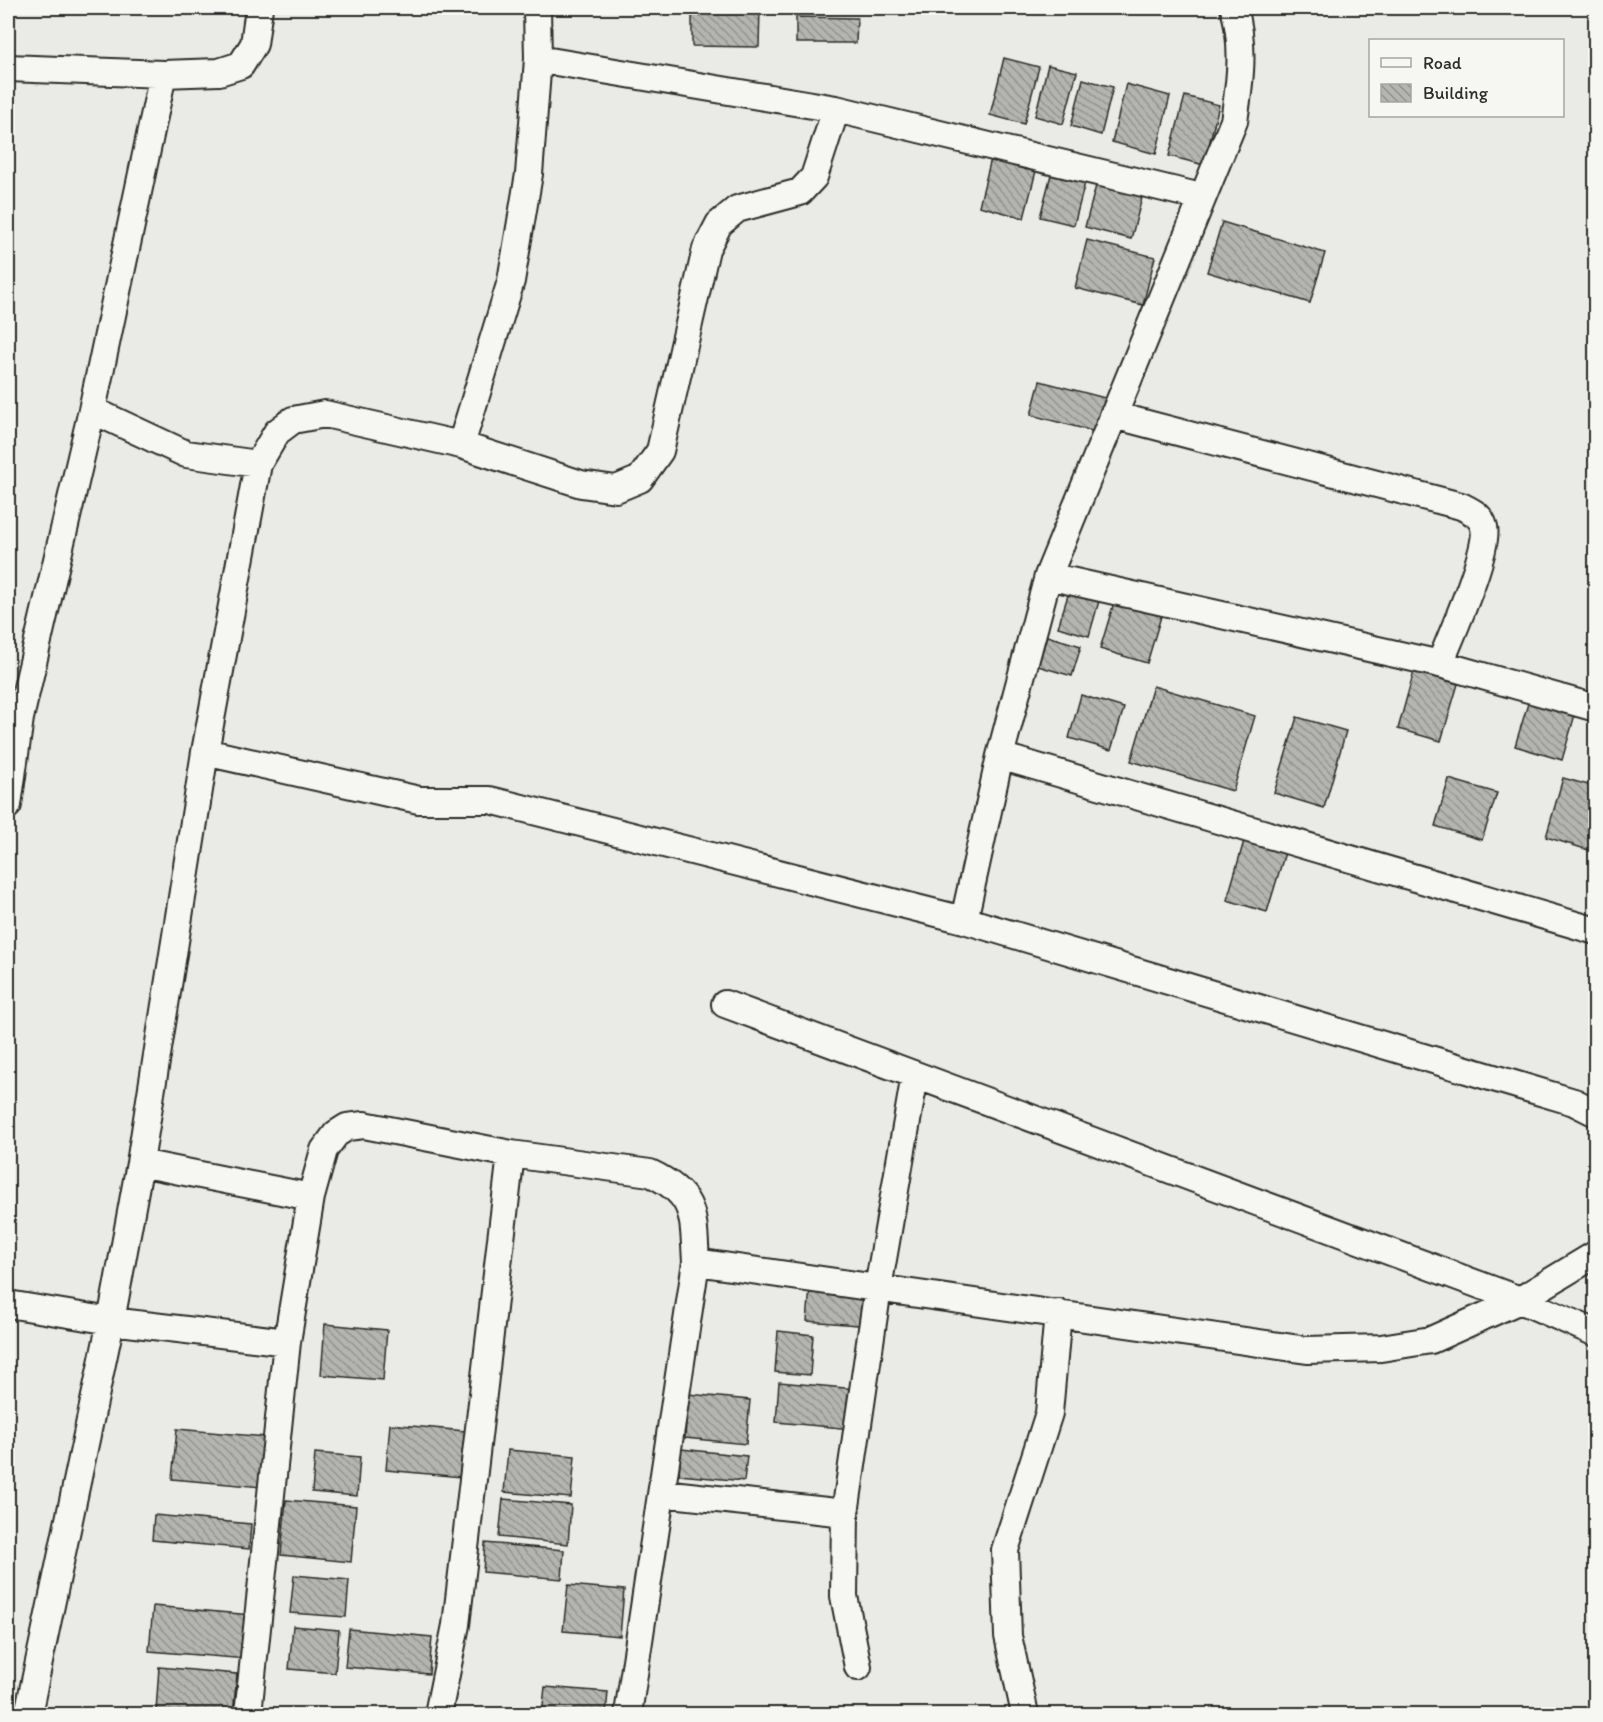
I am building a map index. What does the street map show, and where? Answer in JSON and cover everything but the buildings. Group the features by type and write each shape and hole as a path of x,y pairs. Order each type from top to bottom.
{"street":[{"path":"8,68 163,74 219,72 241,65 254,44 259,8"},
{"path":"461,445 511,281 529,174 538,59 537,8"},
{"path":"964,920 1000,756 1048,576 1234,121 1241,77 1241,32 1234,8"},
{"path":"538,59 836,109 1201,197"},
{"path":"8,805 14,718 92,410 163,74"},
{"path":"28,1714 111,1321 140,1163 205,752 258,464 277,432 293,420 325,414 461,445 581,484 616,489 640,479 660,451 706,249 719,224 737,209 800,192 814,177 836,109"},
{"path":"92,410 186,454 258,464"},
{"path":"1113,415 1461,506 1476,514 1484,528 1482,551 1440,664"},
{"path":"1048,576 1440,664 1596,708"},
{"path":"205,752 419,800 490,800 964,920 1574,1102 1596,1113"},
{"path":"1000,756 1596,931"},
{"path":"725,1004 1520,1300 1596,1333"},
{"path":"858,1666 844,1596 845,1513 878,1288 915,1075"},
{"path":"248,1714 287,1342 311,1197 324,1150 336,1134 347,1126 364,1125 511,1154 650,1173 671,1183 687,1202 693,1220 696,1262 628,1714"},
{"path":"438,1714 456,1625 511,1154"},
{"path":"140,1163 311,1197"},
{"path":"696,1262 1307,1350 1381,1348 1431,1340 1520,1300 1596,1254"},
{"path":"8,1304 111,1321 287,1342"},
{"path":"1025,1714 1008,1636 1005,1550 1049,1413 1058,1313"},
{"path":"662,1493 845,1513"}]}
